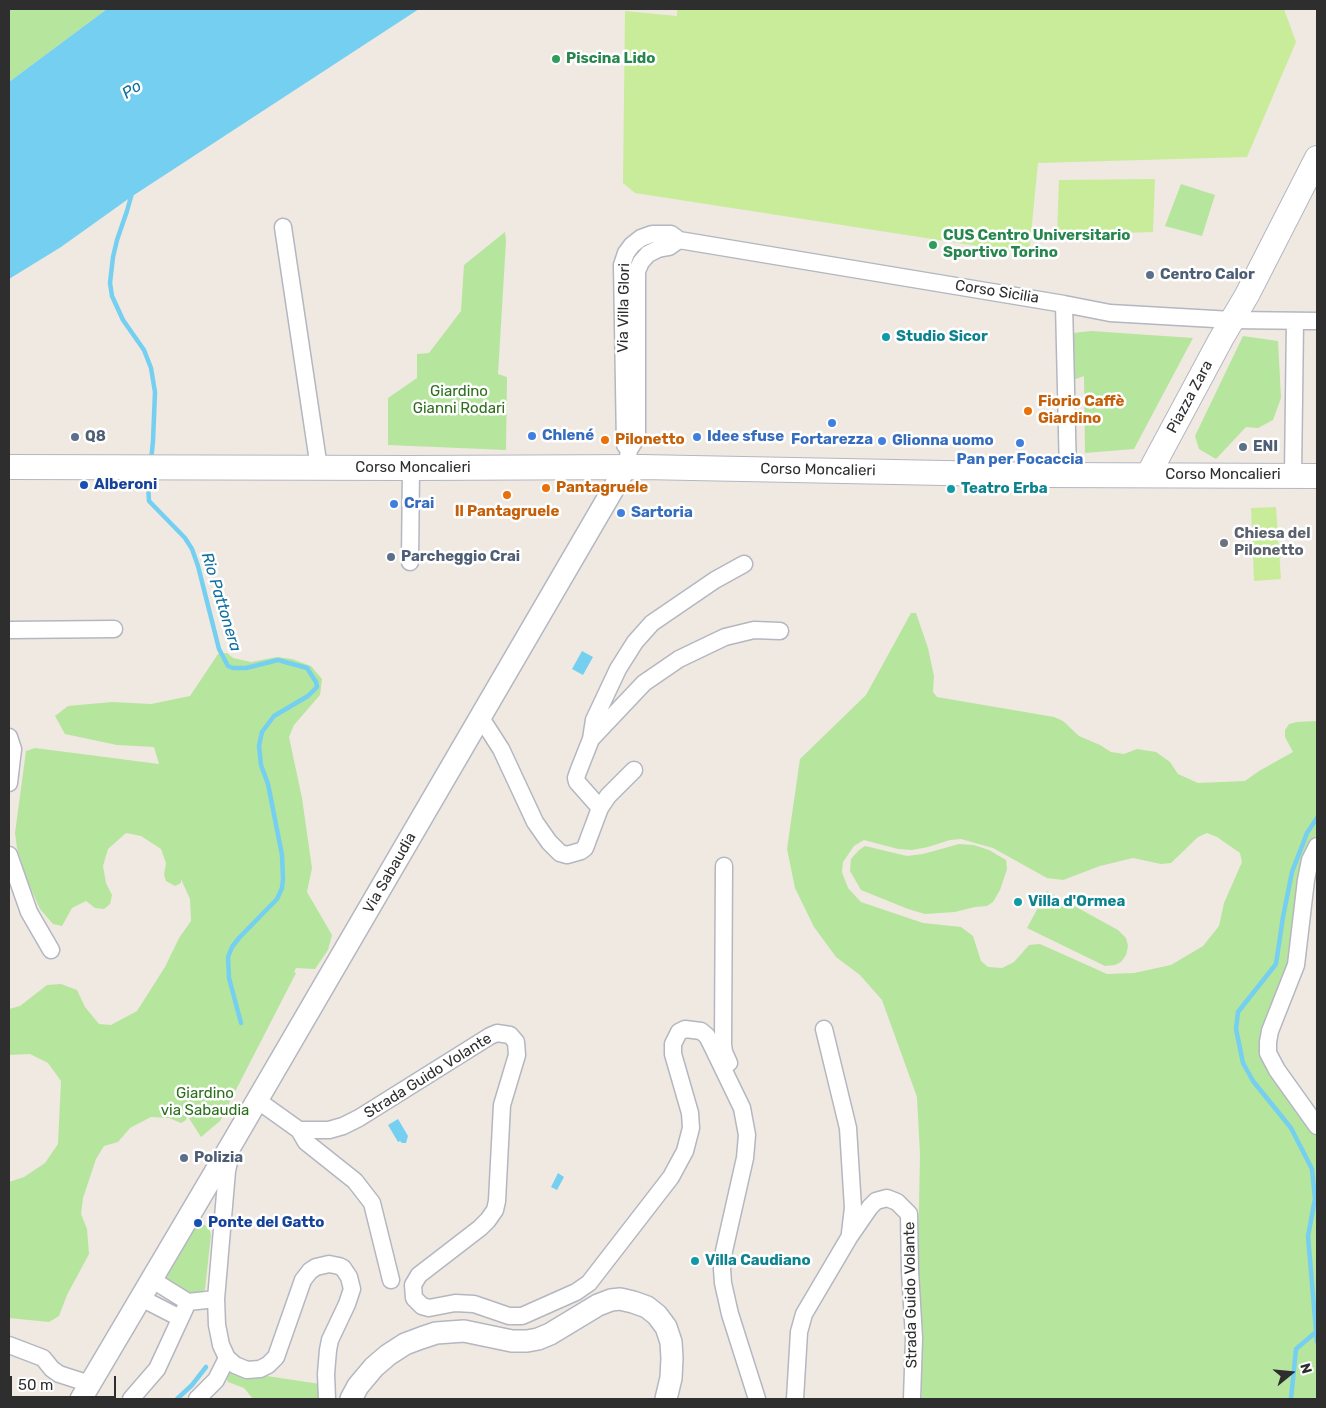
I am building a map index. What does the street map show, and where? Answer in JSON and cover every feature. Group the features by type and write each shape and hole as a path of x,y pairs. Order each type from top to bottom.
{"main road":[{"name":"Piazza Zara","path":"1148,475 1247,295 1317,158"},
{"name":"Corso Moncalieri","path":"9,467 411,468 628,459 1068,474 1317,476"}],"street":[{"path":"283,227 319,468"},
{"name":"Via Villa Glori","path":"628,459 625,445 622,265 626,253 641,238 663,233 671,234 679,240"},
{"name":"Corso Sicilia","path":"679,240 1110,313 1232,320 1317,321"},
{"path":"1064,304 1068,474"},
{"path":"1293,475 1295,321"},
{"name":"Via Sabaudia","path":"227,1358 221,1345 216,1299 227,1171 234,1140 481,718 628,459"},
{"path":"410,562 411,468"},
{"path":"600,808 582,788 576,778 591,740 594,720 618,669 635,642 652,623 716,580 744,564"},
{"path":"9,630 114,630"},
{"path":"591,740 644,683 679,659 725,637 754,630 780,631"},
{"path":"481,718 501,749 536,822 549,842 560,853 567,856 581,852 585,848 600,808 608,796 634,770"},
{"path":"9,737 13,749 9,783"},
{"path":"1317,846 1310,860 1306,880 1296,965 1270,1031 1268,1054 1277,1070 1317,1126"},
{"path":"9,856 29,912 51,950"},
{"name":"Strada Guido Volante","path":"724,866 724,1052 744,1093 743,1102 740,1104"},
{"name":"Strada Guido Volante","path":"299,1130 328,1130 343,1126 359,1118 490,1036 497,1033 510,1035 516,1042 517,1055 502,1105 494,1210 480,1228 419,1275 413,1285 414,1298 422,1306 429,1308 455,1303 474,1304 514,1317 522,1316 576,1292 590,1283 680,1163 686,1151 690,1128 690,1113 673,1054 673,1044 679,1032 686,1029 701,1031 707,1036 740,1104 747,1135 745,1158 722,1260 722,1269 730,1314 757,1399"},
{"name":"Strada Guido Volante","path":"824,1029 848,1128 853,1208 850,1236"},
{"path":"257,1100 299,1130 306,1142 355,1181 372,1202 391,1280"},
{"path":"9,1345 43,1358 52,1369 86,1392 234,1140"},
{"name":"Strada Guido Volante","path":"795,1399 799,1332 804,1314 850,1236 870,1207 876,1201 887,1198 903,1206 909,1214 914,1338 912,1399"},
{"path":"197,1399 216,1380 227,1358 235,1365 247,1370 268,1366 276,1357 303,1280 316,1267 329,1264 343,1268 349,1277 352,1289 330,1340 326,1374 327,1399"},
{"path":"152,1279 188,1302 216,1299"},
{"path":"141,1298 180,1318"},
{"path":"351,1399 358,1386 374,1367 405,1344 421,1338 436,1333 464,1331 512,1340 527,1341 538,1339 550,1334 598,1305 620,1299 647,1307 657,1315 666,1327 671,1342 672,1358 671,1378 666,1399"},
{"path":"131,1399 157,1369 188,1302"}],"green space":[{"path":"9,9 107,9 9,82"},
{"path":"677,9 1284,9 1296,42 1247,157 1038,163 1029,254 635,193 623,183 625,11 677,16"},
{"path":"1155,179 1153,232 1057,235 1059,180"},
{"path":"1181,184 1215,195 1202,236 1165,226"},
{"name":"Giardino Gianni Rodari","path":"505,232 498,374 507,377 506,450 388,445 388,398 417,378 417,354 429,353 461,311 464,265"},
{"path":"1091,331 1193,338 1134,449 1085,453 1084,376 1073,380 1073,333"},
{"path":"1243,336 1278,341 1281,398 1273,420 1258,428 1246,427 1216,459 1199,449 1195,436"},
{"path":"1276,507 1281,579 1254,581 1251,508"},
{"path":"911,613 916,613 928,648 934,676 933,692 937,697 1054,717 1063,721 1079,736 1111,752 1124,754 1137,749 1156,752 1170,762 1178,774 1198,783 1245,781 1293,752 1285,737 1285,730 1289,724 1317,721 1317,833 1307,853 1270,1069 1317,1136 1317,1399 922,1399 917,1307 920,1155 917,1097 882,1000 860,975 836,957 814,927 795,888 787,849 800,759 866,695","holes":["1207,833 1217,837 1240,853 1242,862 1224,903 1219,926 1203,946 1171,965 1134,973 1107,974 1040,944 1029,945 1014,962 1002,968 988,967 981,961 973,936 961,927 923,923 861,902 848,888 842,872 843,862 854,846 864,840 898,849 912,850 961,839 993,848 1047,878 1063,880 1100,866 1133,858 1161,864 1171,863 1198,837"]},
{"name":"Giardino via Sabaudia","path":"227,653 233,658 251,662 277,657 292,659 311,666 322,679 320,695 294,725 289,737 302,798 312,868 307,892 332,935 328,950 315,969 296,968 294,972 296,973 220,1121 201,1137 187,1115 186,1120 181,1123 169,1118 151,1117 130,1128 118,1142 104,1146 96,1159 83,1198 81,1214 87,1229 89,1254 67,1295 59,1316 49,1322 9,1318 9,1182 24,1177 45,1163 58,1144 61,1081 48,1063 30,1054 9,1055 9,1009 20,1006 47,985 61,984 77,990 85,1007 99,1024 111,1025 137,1011 165,967 179,938 191,921 190,899 181,879 181,883 175,886 166,881 164,875 166,863 161,849 141,836 126,833 108,849 103,866 106,883 112,895 110,904 104,909 95,908 86,901 72,908 62,926 53,924 40,909 27,880 17,848 15,833 26,751 35,748 159,764 154,747 117,745 65,734 55,716 68,706 112,702 151,704 190,696 218,654"},
{"path":"959,844 974,845 989,850 1006,860 1007,869 1000,890 993,902 987,906 955,912 925,914 861,890 850,871 851,859 865,846 907,856 923,854"},
{"path":"1047,891 1118,930 1126,938 1128,946 1126,955 1121,962 1105,966 1027,928"},
{"path":"202,1223 209,1228 211,1235 205,1289 203,1292 190,1296 164,1279 195,1224"},
{"path":"231,1373 260,1375 320,1384 320,1399 253,1399 244,1388 228,1382 226,1376"}],"water":[{"name":"Po","path":"107,9 419,9 131,197 61,247 9,279 9,82"},
{"path":"582,651 593,657 583,675 572,669"},
{"path":"398,1119 408,1136 406,1143 398,1142 388,1125"},
{"path":"558,1173 564,1177 557,1190 551,1187"}],"waterway":[{"name":"Rio Pattonera","path":"132,193 117,240 110,283 112,296 123,320 144,350 151,368 155,392 151,461"},
{"name":"Rio Pattonera","path":"149,473 149,501 185,538 192,549 219,649 228,666 246,668 278,660 307,668 317,687 308,696 274,716 262,732 259,746 261,765 268,784 282,855 283,879 282,888 277,899 239,938 232,947 228,957 229,978 241,1023"},
{"path":"1317,818 1307,833 1292,872 1276,964 1238,1012 1236,1029 1243,1063 1253,1081 1291,1128 1312,1169 1315,1199 1308,1236 1317,1342"},
{"path":"1291,1399 1296,1349 1316,1332"},
{"name":"Rio Pattonera","path":"177,1399 192,1385 206,1367"}],"place":[{"name":"Piscina Lido","path":"556,59"},
{"name":"CUS Centro Universitario Sportivo Torino","path":"933,245"},
{"name":"Centro Calor","path":"1150,275"},
{"name":"Studio Sicor","path":"886,337"},
{"name":"Fiorio Caffè Giardino","path":"1028,411"},
{"name":"Fortarezza","path":"832,423"},
{"name":"Chlené","path":"532,436"},
{"name":"Q8","path":"75,437"},
{"name":"Idee sfuse","path":"697,437"},
{"name":"Pilonetto","path":"605,440"},
{"name":"Glionna uomo","path":"882,441"},
{"name":"Pan per Focaccia","path":"1020,443"},
{"name":"ENI","path":"1243,447"},
{"name":"Alberoni","path":"84,485"},
{"name":"Pantagruele","path":"546,488"},
{"name":"Teatro Erba","path":"951,489"},
{"name":"Il Pantagruele","path":"507,495"},
{"name":"Crai","path":"394,504"},
{"name":"Sartoria","path":"621,513"},
{"name":"Chiesa del Pilonetto","path":"1224,543"},
{"name":"Parcheggio Crai","path":"391,557"},
{"name":"Villa d'Ormea","path":"1018,902"},
{"name":"Polizia","path":"184,1158"},
{"name":"Ponte del Gatto","path":"198,1223"},
{"name":"Villa Caudiano","path":"695,1261"}]}
